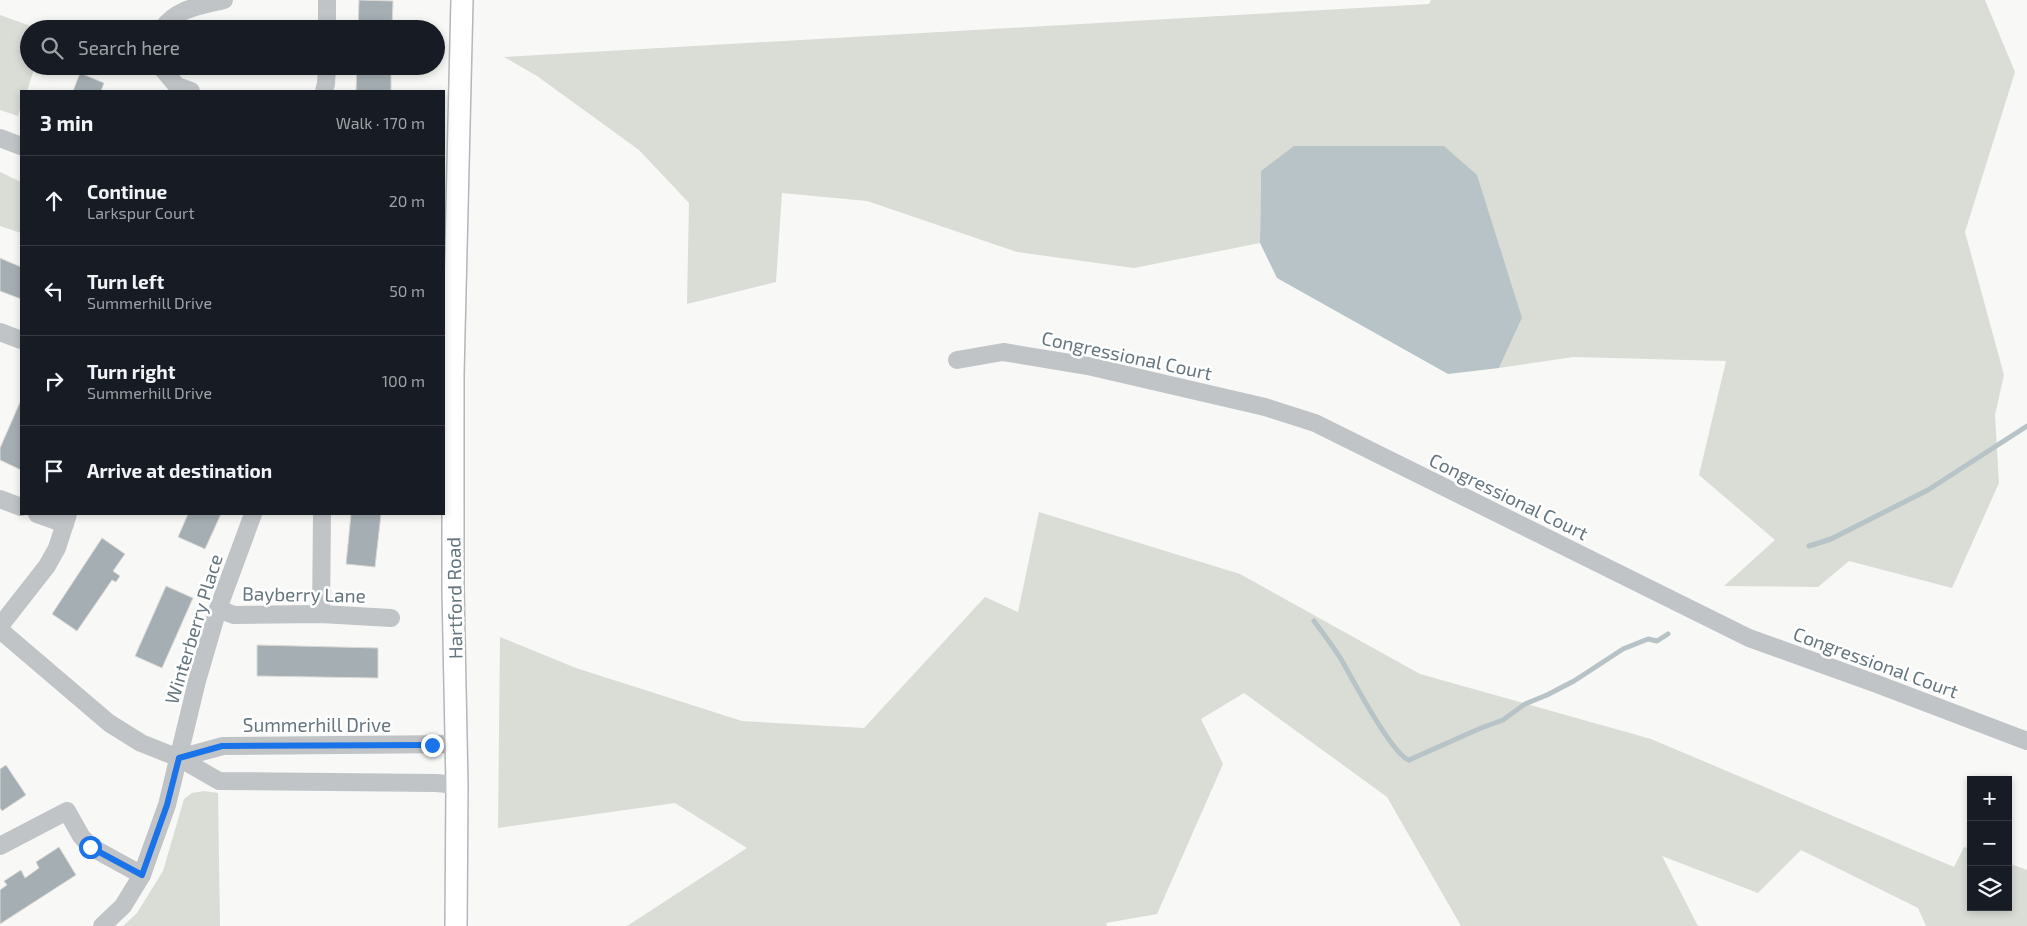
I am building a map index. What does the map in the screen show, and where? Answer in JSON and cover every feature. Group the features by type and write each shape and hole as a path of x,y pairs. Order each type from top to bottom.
{"main road":[{"name":"Hartford Road","path":"456,926 457,785 453,589 453,384 462,0"}],"street":[{"path":"168,20 182,11 224,0"},
{"path":"327,0 327,20"},
{"path":"168,75 177,86 188,90"},
{"path":"324,90 326,75"},
{"path":"0,138 20,146"},
{"path":"1,337 20,340"},
{"name":"Congressional Court","path":"957,360 1003,352 1088,366 1265,407 1315,423 1749,638 2027,741"},
{"path":"0,499 20,507"},
{"path":"43,515 66,519 57,548 47,566 0,628 125,735 179,758 219,782 436,783 457,785"},
{"name":"Winterberry Place","path":"179,758 197,681 218,609 253,515"},
{"path":"322,515 322,614"},
{"name":"Bayberry Lane","path":"218,609 234,615 322,614 391,618"},
{"name":"Summerhill Drive","path":"179,758 222,746 456,744"},
{"path":"102,926 124,906 142,875 167,805 179,758"},
{"path":"0,846 67,811 90,847 142,875"}],"shaded area":[{"path":"1431,0 1985,0 2015,72 1965,232 2004,375 1995,415 1999,483 1952,588 1849,561 1818,587 1724,586 1775,540 1699,475 1726,361 1573,357 1499,368 1522,318 1261,171 1260,243 1134,268 1017,252 867,201 782,193 776,282 687,304 689,203 639,150 537,76 504,57 1429,4"},
{"path":"0,15 20,22 20,75 32,75 27,90 20,90 18,116 0,110"},
{"path":"1294,146 1444,146 1477,175 1522,318 1499,368 1448,374 1277,278 1260,243 1261,171"},
{"path":"0,172 20,182 20,233 0,226"},
{"path":"1039,512 1240,574 1420,674 1651,739 1954,867 1964,847 1967,848 1967,911 2012,911 2012,864 2027,870 2027,926 1926,926 1918,908 1801,850 1758,893 1662,856 1698,926 1461,926 1387,797 1244,693 1201,719 1223,764 1157,914 1106,923 1107,926 627,926 747,848 675,803 498,828 500,637 576,668 742,721 864,728 985,597 1018,612"},
{"path":"204,791 218,793 220,926 123,926 137,913 163,871 184,799 192,793"}],"building":[{"path":"359,0 393,1 392,20 358,20"},
{"path":"79,75 85,75 104,83 101,90 73,90"},
{"path":"357,75 391,75 391,90 356,90"},
{"path":"0,258 20,267 20,299 0,291"},
{"path":"20,402 20,470 0,460 0,448"},
{"path":"188,515 221,515 205,549 178,537"},
{"path":"351,515 381,515 375,567 346,564"},
{"path":"102,538 125,554 113,571 120,576 116,582 112,580 77,631 52,614"},
{"path":"166,586 193,598 162,668 135,656"},
{"path":"257,645 378,648 378,678 257,676"},
{"path":"6,765 26,795 2,811 0,808 0,769"},
{"path":"59,847 76,875 0,924 0,890 7,885 4,881 21,870 25,878 39,868 36,862"}],"waterway":[{"path":"1809,546 1831,539 1928,490 2027,426"},
{"path":"1314,621 1341,659 1383,731 1393,745 1409,760 1503,720 1525,704 1574,681 1623,649 1648,639 1657,641 1668,634"}],"route":[{"path":"90,847 142,875 167,805 179,758 222,746 432,745"}]}
